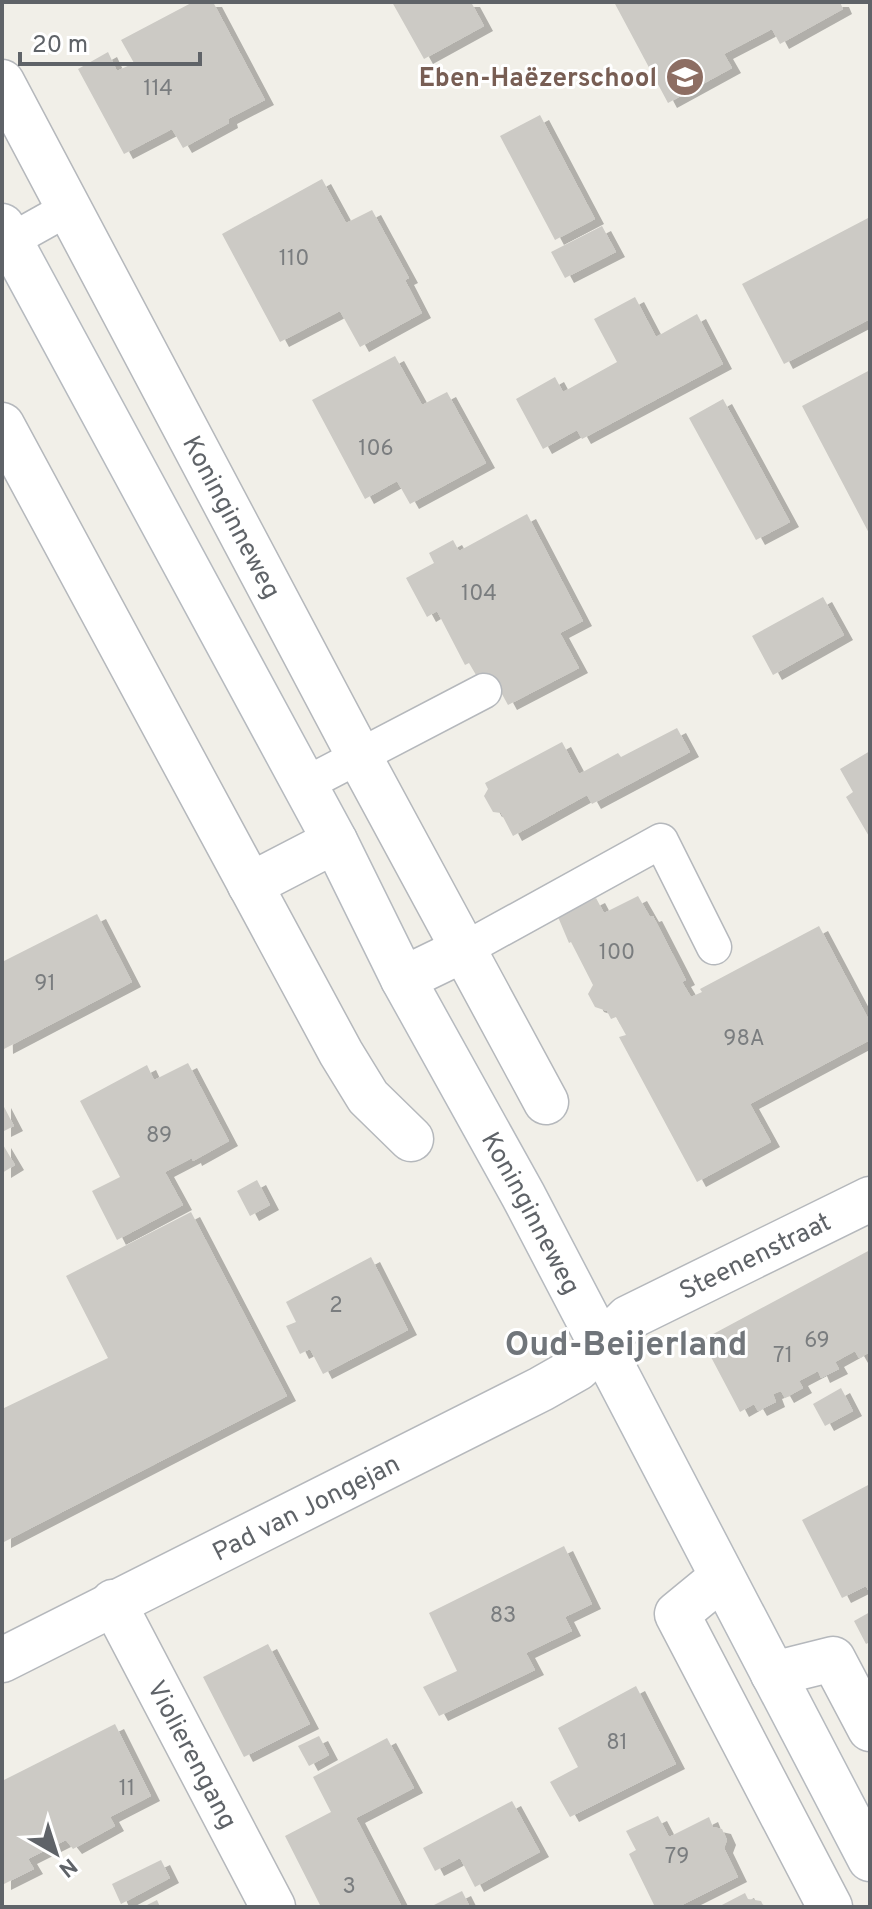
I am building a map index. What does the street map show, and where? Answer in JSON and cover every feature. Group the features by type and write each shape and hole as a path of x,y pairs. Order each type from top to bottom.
{"street":[{"name":"Koninginneweg","path":"2,82 546,1102"},
{"name":"Koninginneweg","path":"6,234 335,841 403,979 602,1344 870,1859"},
{"path":"2,425 341,1053 368,1097 411,1139"},
{"path":"250,885 335,841"},
{"path":"403,979 465,949"},
{"name":"Steenenstraat","path":"602,1344 628,1318 870,1199"},
{"name":"Pad van Jongejan","path":"2,1660 555,1382 578,1368 602,1344"},
{"path":"722,1577 677,1614 830,1907"},
{"name":"Violierengang","path":"113,1602 273,1907"},
{"path":"773,1674 833,1659 870,1729"}],"lane":[{"path":"6,234 69,208"},
{"path":"304,785 484,691"},
{"path":"465,949 661,841 714,947"}],"building":[{"path":"193,2 213,2 265,100 183,148 172,129 124,154 78,69 108,52 117,71 134,63 121,40"},
{"path":"392,2 471,2 484,26 424,59"},
{"path":"614,2 840,2 843,9 780,44 772,29 724,54 732,68 668,103"},
{"path":"540,115 595,219 555,240 500,136"},
{"path":"322,179 346,223 372,210 409,278 405,280 422,313 360,347 340,311 280,342 222,234"},
{"path":"870,217 870,319 784,364 742,284"},
{"path":"602,226 616,252 565,278 551,252"},
{"path":"635,297 656,337 697,314 723,364 582,439 577,430 543,449 516,399 555,377 563,392 617,362 594,319"},
{"path":"395,356 422,405 447,392 486,463 410,504 397,481 365,499 312,400"},
{"path":"870,370 870,535 802,406"},
{"path":"723,399 790,522 756,540 689,418"},
{"path":"527,514 583,621 560,633 579,668 508,705 491,674 479,680 469,663 465,665 437,611 427,617 406,578 434,563 429,553 453,540 459,551"},
{"path":"823,597 844,635 773,675 752,636"},
{"path":"677,728 690,752 592,804 587,795 513,836 501,813 493,812 484,796 488,789 485,783 562,742 579,774 618,753 621,757"},
{"path":"870,751 870,838 846,797 853,792 840,769"},
{"path":"638,896 650,917 653,916 686,980 682,982 691,997 702,992 700,989 819,926 870,1022 870,1040 750,1104 771,1142 697,1182 619,1037 626,1035 616,1017 611,1019 607,1011 595,1007 588,994 593,985 558,917 596,898 604,913"},
{"path":"97,914 132,982 4,1049 2,962"},
{"path":"188,1063 229,1141 165,1172 183,1205 117,1240 92,1191 120,1177 80,1101 147,1065 154,1080"},
{"path":"2,1103 14,1126 2,1132"},
{"path":"2,1143 15,1165 2,1173"},
{"path":"257,1180 270,1205 250,1216 237,1191"},
{"path":"191,1212 287,1396 2,1543 2,1409 108,1358 66,1276"},
{"path":"870,1250 870,1352 859,1358 855,1351 835,1362 839,1369 821,1378 818,1371 799,1381 803,1388 785,1398 781,1391 773,1394 776,1402 758,1411 754,1404 740,1412 702,1340"},
{"path":"371,1257 408,1330 323,1374 310,1349 300,1354 286,1326 296,1322 286,1302"},
{"path":"841,1388 853,1411 825,1426 813,1404"},
{"path":"870,1484 870,1594 866,1586 842,1598 802,1520"},
{"path":"564,1546 592,1604 565,1617 572,1631 526,1653 535,1670 439,1716 423,1687 457,1671 429,1613"},
{"path":"870,1612 870,1642 866,1644 854,1621"},
{"path":"268,1644 310,1724 244,1757 203,1677"},
{"path":"636,1686 676,1764 570,1817 550,1782 578,1767 558,1728"},
{"path":"115,1724 151,1796 110,1817 115,1826 73,1849 66,1840 28,1859 34,1869 2,1885 2,1781"},
{"path":"319,1736 329,1755 309,1766 298,1746"},
{"path":"387,1738 414,1788 356,1818 402,1907 321,1907 285,1836 331,1812 313,1777"},
{"path":"512,1801 540,1852 475,1887 460,1858 435,1871 423,1848"},
{"path":"658,1816 669,1837 709,1817 713,1827 722,1829 727,1840 724,1848 738,1877 678,1907 655,1907 629,1854 636,1850 626,1831"},
{"path":"161,1860 170,1878 121,1904 112,1884"},
{"path":"462,1891 470,1907 430,1907"},
{"path":"745,1893 748,1899 761,1901 764,1907 718,1907"},
{"path":"157,1900 160,1907 143,1907"}],"place":[{"name":"Eben-Haëzerschool","path":"685,77"}],"district":[{"name":"Oud-Beijerland","path":"626,1343"}]}
